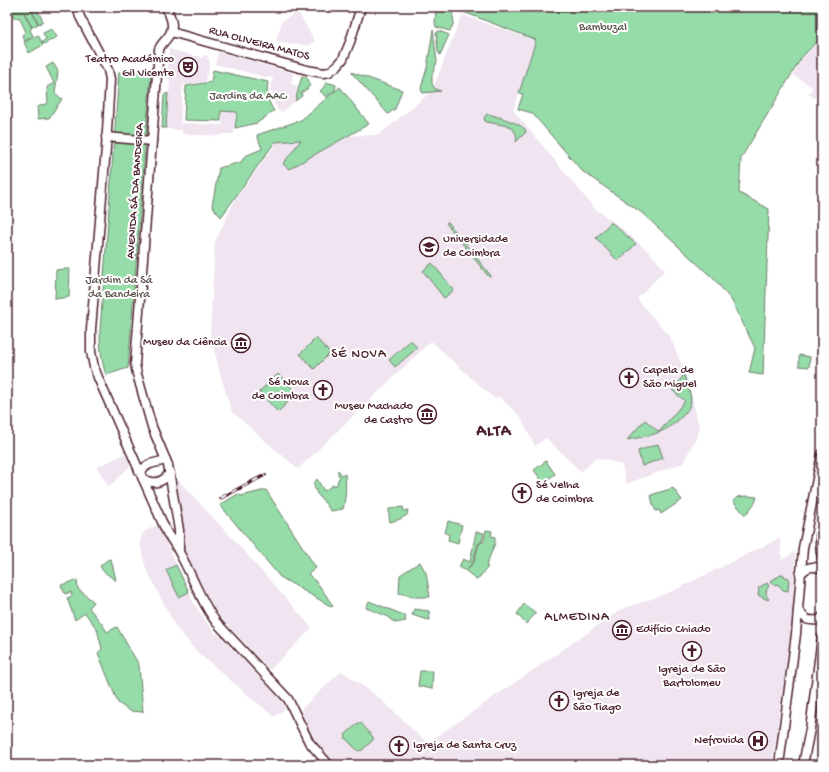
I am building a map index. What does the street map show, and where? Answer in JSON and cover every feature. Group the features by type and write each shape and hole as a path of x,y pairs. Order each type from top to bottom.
{"main road":[{"path":"77,7 80,17 110,74 91,329 91,352 94,366 167,533 179,551 209,613 288,699 309,742 329,765"},
{"path":"166,7 172,18 171,32"},
{"name":"RUA OLIVEIRA MATOS","path":"171,32 308,70 324,73 329,72 343,59 361,7"},
{"name":"AVENIDA SÁ DA BANDEIRA","path":"171,32 168,38 160,45 159,49 135,364 152,427 170,473 179,530 179,551"},
{"path":"106,137 152,141"},
{"path":"778,765 796,629 803,548 822,454"},
{"path":"139,470 150,464 166,460"},
{"path":"143,479 149,482 160,482 170,473"},
{"path":"821,556 822,522"},
{"path":"800,574 806,569 812,567 822,569"},
{"path":"798,610 808,620 819,620 822,617"},
{"path":"803,765 810,729 822,637"}],"shaded area":[{"name":"Universidade de Coimbra","path":"460,7 705,7 712,14 722,7 822,7 822,36 802,57 741,158 739,193 769,209 763,375 749,373 755,348 732,301 715,280 642,213 582,171 532,113 518,109 523,94 519,93 513,110 595,209 619,226 649,252 665,270 637,299 670,337 685,373 691,394 700,430 683,463 626,484 622,465 607,460 596,458 581,472 546,438 535,446 520,416 498,396 495,399 431,341 298,469 232,412 210,334 215,242 235,200 281,137 379,135 432,91 462,15 536,41 460,11"},
{"path":"298,12 315,41 308,46 294,43 291,45 276,41 282,21"},
{"path":"822,37 822,81 819,86 819,94 817,99 809,95 813,87 793,75 803,58"},
{"path":"169,49 203,58 204,55 208,56 207,59 210,60 208,75 206,75 206,82 183,85 180,123 222,125 223,111 221,111 221,121 184,120 186,86 211,82 213,70 268,82 267,97 274,111 257,123 235,128 237,112 235,112 234,134 222,134 221,136 182,134 182,130 166,129 170,79 167,79"},
{"path":"218,52 293,73 291,84 298,86 295,101 282,112 279,112 273,101 272,95 272,79 274,78 215,64"},
{"path":"125,454 130,463 129,468 109,487 97,467"},
{"path":"177,479 233,539 312,628 270,670 218,615 200,584 182,547 173,482"},
{"path":"158,525 194,604 215,634 217,633 280,699 286,708 274,717 196,651 176,627 145,566 140,541 145,531"},
{"path":"780,538 782,560 795,552 792,624 772,765 333,765 317,747 309,735 301,709 342,671 378,697 427,743 622,609 671,592"}],"green space":[{"path":"11,7 36,7 43,21 39,24 30,8 38,24 32,27 24,13 32,28 30,30 33,36 25,41 22,35 26,32 19,17 15,19 10,9"},
{"path":"436,7 451,7 454,22 450,31 436,27"},
{"name":"Bambuzal","path":"460,7 705,7 712,14 722,7 822,7 822,36 802,57 741,158 739,193 769,209 763,375 749,373 755,348 732,301 715,280 642,213 582,171 532,113 518,109 523,94 519,93 536,40 461,11"},
{"path":"52,29 57,37 44,44 42,42 46,39 43,33"},
{"path":"433,30 437,62 432,75 432,84 435,89 441,91 423,93 421,88 427,68"},
{"path":"439,31 449,35 440,55 438,51 436,33"},
{"path":"38,35 43,45 29,53 24,42"},
{"path":"53,63 58,71 55,93 62,99 49,118 38,119 37,107 48,103 47,87 54,83 46,67"},
{"name":"Jardins da AAC","path":"213,70 268,82 268,97 274,111 257,123 235,128 237,112 221,111 221,121 184,120 186,86 211,82"},
{"name":"Jardim da Sá da Bandeira","path":"119,72 151,72 128,368 106,375 101,353 100,330"},
{"path":"351,72 402,90 395,109 388,114"},
{"path":"302,76 308,79 310,85 301,93 302,96 295,101"},
{"path":"326,82 336,85 335,90 326,97 320,91"},
{"path":"340,87 369,124 289,169 283,164 301,140 275,142 221,217 212,206 219,168 241,162 245,156 262,149 257,135 301,120"},
{"path":"168,93 166,128 162,128 164,95"},
{"path":"488,114 517,124 525,129 526,132 516,142 516,133 509,126 485,121 484,118"},
{"path":"448,222 491,276 489,277 446,223"},
{"path":"610,223 612,223 636,244 618,261 596,238"},
{"path":"432,263 454,290 444,298 423,271"},
{"path":"70,269 69,297 55,299 56,270"},
{"path":"316,338 330,353 314,369 300,354"},
{"path":"411,340 417,348 395,367 389,360"},
{"path":"799,355 810,357 809,367 799,366"},
{"path":"278,374 297,393 278,412 259,392"},
{"path":"684,375 690,393 690,405 683,416 671,426 659,432 685,401 672,390"},
{"path":"645,420 659,432 627,440 642,423"},
{"path":"658,444 663,458 642,466 638,451"},
{"path":"546,461 555,474 543,483 534,470"},
{"path":"338,470 342,475 345,474 346,492 344,505 343,509 331,511 317,494 313,483 317,479 324,491 333,485 337,485 338,479 340,478"},
{"path":"673,488 682,500 661,514 659,510 656,511 651,495"},
{"path":"266,490 316,568 308,574 319,585 333,606 332,607 280,577 220,505 238,494 241,496"},
{"path":"738,497 757,497 755,503 745,515 733,501"},
{"path":"403,507 404,511 408,510 407,515 390,522 389,509"},
{"path":"448,521 462,525 458,543 448,540 449,534 445,533"},
{"path":"486,530 492,531 491,536 495,537 495,543 486,566 488,567 477,580 466,571 474,562 479,544 484,541"},
{"path":"476,532 484,533 482,541 478,544 473,562 466,571 459,567 463,559 470,562"},
{"path":"111,559 116,580 103,571 100,566 107,560"},
{"path":"420,562 426,573 430,597 415,597 399,593 400,575"},
{"path":"176,565 189,592 179,597 166,570"},
{"path":"783,574 785,577 789,578 788,591 783,590 779,585 773,584 770,581"},
{"path":"77,580 78,589 94,602 89,608 107,632 117,627 139,665 143,712 130,711 118,703 98,653 102,649 97,629 85,613 75,620 67,598 72,596 71,592 65,594 61,585"},
{"path":"767,583 769,586 766,593 769,599 768,600 758,595 758,588"},
{"path":"369,601 406,616 406,621 395,623 395,621 392,621 389,617 366,608"},
{"path":"524,604 536,613 526,624 517,614"},
{"path":"414,609 429,611 430,620 412,615"},
{"path":"420,671 433,671 432,689 418,686"},
{"path":"358,723 361,723 373,737 373,740 361,751 358,751 345,738 345,735"}],"railway":[{"path":"221,498 265,475"}],"place":[{"name":"Teatro Académico Gil Vicente","path":"188,67"},
{"name":"Universidade de Coimbra","path":"429,247"},
{"name":"Museu da Ciência","path":"241,343"},
{"name":"Capela de São Miguel","path":"629,378"},
{"name":"Sé Nova de Coimbra","path":"323,390"},
{"name":"Museu Machado de Castro","path":"427,414"},
{"name":"Sé Velha de Coimbra","path":"522,493"},
{"name":"Edifício Chiado","path":"622,630"},
{"name":"Igreja de São Bartolomeu","path":"692,651"},
{"name":"Igreja de São Tiago","path":"559,701"},
{"name":"Nefrovida","path":"758,741"},
{"name":"Igreja de Santa Cruz","path":"399,746"}],"district":[{"name":"SÉ NOVA","path":"359,354"},
{"name":"ALTA","path":"494,432"},
{"name":"ALMEDINA","path":"577,617"}]}
